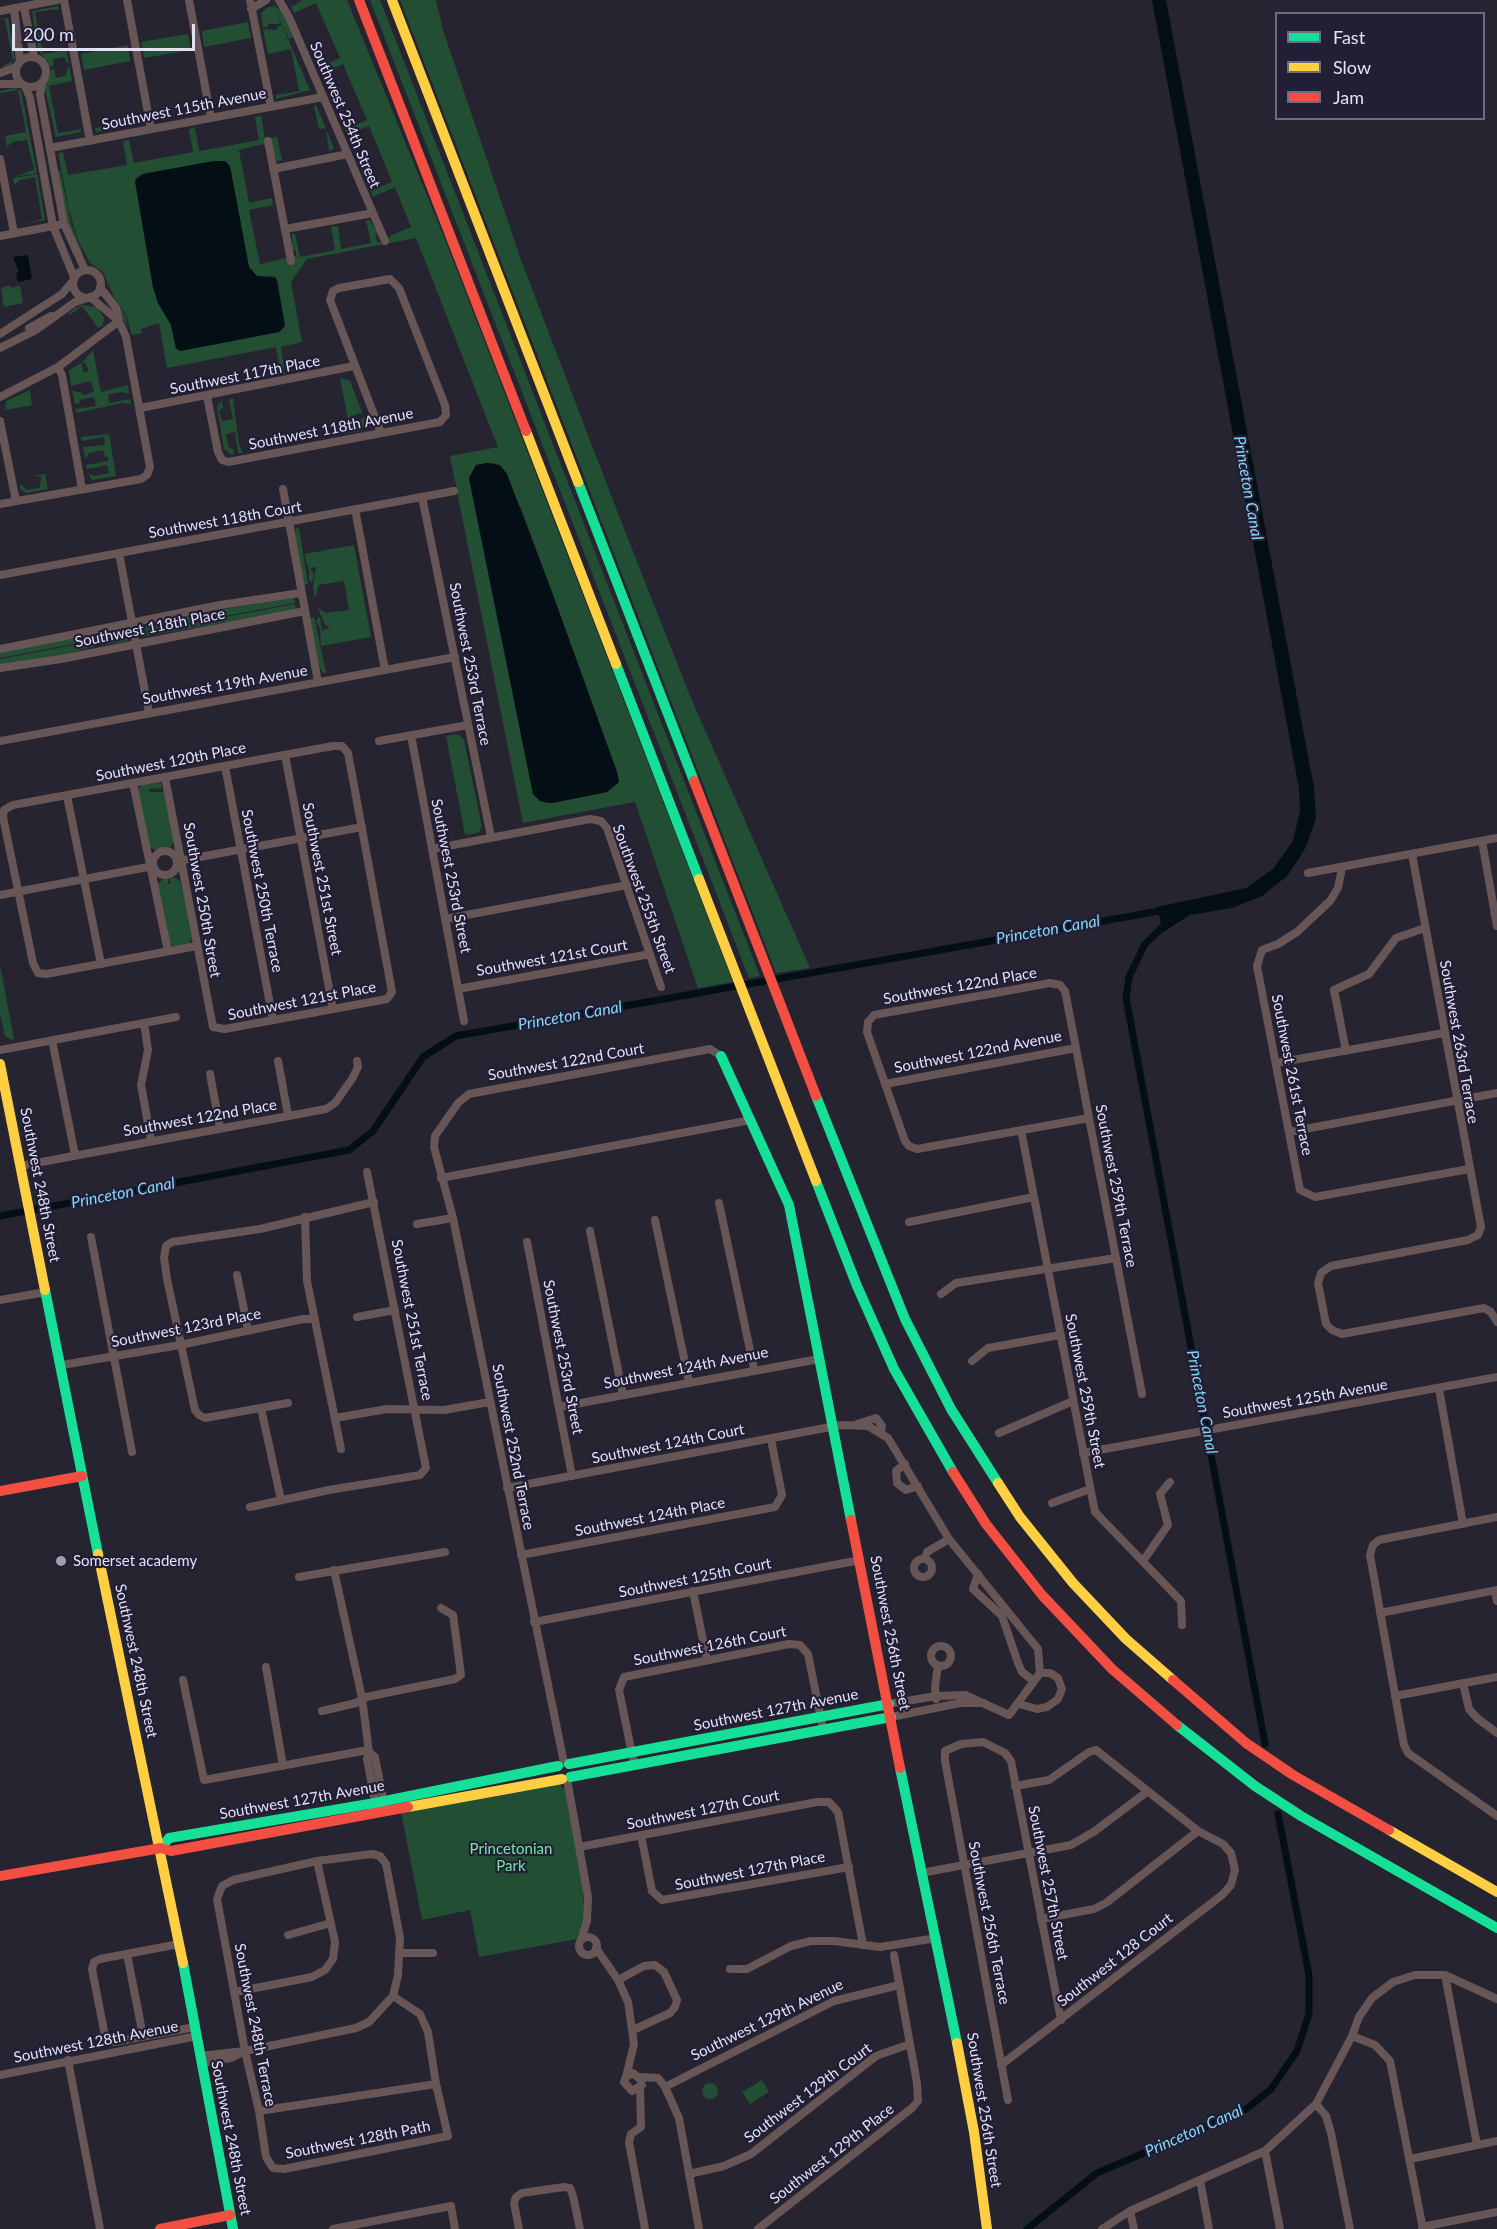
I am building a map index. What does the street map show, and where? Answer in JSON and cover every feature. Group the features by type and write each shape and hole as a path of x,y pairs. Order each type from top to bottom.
{"main road":[{"path":"351,0 428,178"},
{"path":"359,0 875,1329 931,1438 959,1484 1019,1566 1082,1639 1156,1709 1255,1786 1301,1816 1497,1928"},
{"path":"393,0 905,1319 966,1435 1020,1516 1073,1583 1126,1639 1246,1743 1293,1775 1497,1892"},
{"name":"Southwest 256th Street","path":"721,1056 789,1205 921,1873 937,1938 974,2132 987,2229"},
{"name":"Southwest 248th Street","path":"0,1064 5,1110 28,1203 62,1365 82,1476 161,1848 233,2229"},
{"path":"0,1491 82,1476"},
{"name":"Southwest 127th Avenue","path":"0,1876 161,1848 169,1838 473,1795 566,1779 633,1759 822,1723 889,1704"},
{"name":"Southwest 127th Avenue","path":"822,1723 891,1717"},
{"name":"Southwest 127th Avenue","path":"380,1807 470,1784 564,1764 633,1759"},
{"path":"564,1764 557,1774 566,1779"},
{"path":"470,1784 473,1795"},
{"path":"160,2229 230,2215"}],"street":[{"path":"0,11 57,0"},
{"path":"64,0 90,141"},
{"path":"127,0 151,129"},
{"path":"189,0 211,118"},
{"path":"266,0 251,4 271,107"},
{"name":"Southwest 254th Street","path":"279,0 385,241"},
{"path":"0,504 141,479 149,472 140,408 126,337 118,321 116,308 100,288 97,274 85,270 64,224 40,95 46,75 45,67 34,57 24,6"},
{"path":"14,8 18,64 16,75 30,98 53,226 74,279 76,293 89,298 118,321"},
{"path":"0,73 34,57"},
{"path":"0,84 33,88 42,84"},
{"name":"Southwest 115th Avenue","path":"50,148 323,97"},
{"path":"268,141 291,261"},
{"path":"273,169 348,154"},
{"path":"0,159 14,233"},
{"path":"285,229 373,213"},
{"path":"0,236 64,224"},
{"path":"0,346 28,325 85,270"},
{"name":"Southwest 118th Avenue","path":"207,396 218,451 222,460 233,462 437,424 444,419 445,405 401,291 393,280 339,288 332,294 330,303 354,366"},
{"path":"0,346 25,336 75,302 89,298 100,288"},
{"path":"0,334 56,316"},
{"path":"0,397 58,367 118,321"},
{"path":"354,366 381,433"},
{"name":"Southwest 117th Place","path":"140,408 354,366"},
{"path":"58,367 62,375 82,489"},
{"path":"0,421 16,501"},
{"path":"283,489 318,682"},
{"name":"Southwest 118th Court","path":"0,576 454,491"},
{"name":"Southwest 253rd Terrace","path":"422,497 491,837"},
{"path":"355,509 385,670"},
{"path":"118,554 149,713"},
{"name":"Southwest 118th Place","path":"0,649 54,636 132,625 220,605 302,593"},
{"name":"Southwest 118th Place","path":"0,668 61,659 136,642 208,632 305,611"},
{"name":"Southwest 119th Avenue","path":"0,741 454,657"},
{"path":"379,741 468,725"},
{"name":"Southwest 253rd Street","path":"411,735 464,1021"},
{"name":"Southwest 120th Place","path":"18,891 3,815 6,808 67,795 341,745 348,753 362,827"},
{"name":"Southwest 251st Street","path":"285,755 333,1009"},
{"name":"Southwest 250th Terrace","path":"225,766 273,1020"},
{"name":"Southwest 250th Street","path":"165,777 179,861 213,1028"},
{"path":"133,783 168,951"},
{"path":"67,795 101,964"},
{"name":"Southwest 255th Street","path":"491,837 590,819 601,821 607,828 661,987"},
{"path":"179,861 362,827"},
{"name":"Southwest 121st Place","path":"213,1028 225,1029 387,999 392,991 362,827"},
{"path":"432,849 491,837"},
{"path":"1308,873 1497,838"},
{"path":"1482,841 1497,926"},
{"path":"164,851 174,854 179,861 177,869 168,876 159,874 152,867 155,856 164,851"},
{"name":"Southwest 263rd Terrace","path":"1412,854 1481,1227 1478,1234 1468,1240 1331,1266 1321,1273 1318,1283 1326,1324 1332,1330 1342,1334 1484,1308 1491,1312 1497,1322"},
{"path":"0,895 152,867"},
{"name":"Southwest 261st Terrace","path":"1342,868 1338,888 1330,901 1297,932 1278,944 1262,950 1257,966 1300,1190 1305,1195 1315,1197 1469,1169"},
{"path":"445,919 627,885"},
{"path":"18,891 34,968 38,973 46,974 197,946"},
{"path":"1346,1051 1334,990 1369,974 1396,938 1425,928"},
{"name":"Southwest 121st Court","path":"458,989 650,954"},
{"name":"Southwest 122nd Place","path":"885,1084 867,1032 868,1022 874,1015 1050,983 1060,985"},
{"name":"Southwest 259th Terrace","path":"1060,985 1065,991 1142,1394"},
{"path":"0,1050 176,1017"},
{"path":"144,1023 148,1050 141,1085 151,1140"},
{"path":"1276,1063 1444,1033"},
{"path":"52,1040 75,1155"},
{"name":"Southwest 122nd Avenue","path":"885,1084 1076,1048"},
{"name":"Southwest 122nd Court","path":"435,1136 458,1102 469,1094 710,1050 721,1056"},
{"path":"278,1061 288,1116"},
{"name":"Southwest 122nd Place","path":"20,1166 151,1140 324,1110 334,1104 358,1067 357,1061"},
{"path":"210,1074 220,1128"},
{"path":"885,1084 905,1141 909,1146 917,1149 1089,1118"},
{"path":"1289,1132 1497,1093"},
{"path":"441,1178 752,1120"},
{"name":"Southwest 259th Street","path":"1021,1130 1095,1512 1181,1601 1182,1625"},
{"name":"Southwest 252nd Terrace","path":"435,1136 434,1148 453,1218 564,1764"},
{"name":"Southwest 251st Terrace","path":"281,1500 423,1473 427,1463 368,1172"},
{"path":"909,1222 1034,1197"},
{"path":"288,1403 206,1418 195,1410 164,1258 166,1246 172,1242 260,1229 374,1202"},
{"path":"719,1203 754,1369"},
{"path":"305,1217 307,1281 341,1449"},
{"path":"417,1224 453,1218"},
{"path":"655,1220 689,1382"},
{"path":"590,1231 623,1395"},
{"path":"91,1237 132,1452"},
{"name":"Southwest 253rd Street","path":"527,1242 572,1476"},
{"path":"941,1294 956,1283 1116,1258"},
{"path":"237,1275 248,1330"},
{"path":"0,1300 46,1292"},
{"path":"357,1317 395,1310"},
{"name":"Southwest 123rd Place","path":"62,1365 315,1319"},
{"path":"972,1361 988,1348 1060,1335"},
{"name":"Southwest 124th Avenue","path":"559,1407 754,1369 819,1359"},
{"name":"Southwest 125th Avenue","path":"1083,1453 1497,1377"},
{"path":"1439,1389 1463,1524"},
{"path":"999,1433 1073,1401"},
{"path":"335,1418 387,1409 444,1410 490,1402"},
{"path":"250,1507 281,1500 261,1408"},
{"name":"Southwest 124th Court","path":"507,1488 857,1424 888,1438 904,1464"},
{"name":"Southwest 124th Place","path":"520,1555 777,1506 781,1499 771,1439"},
{"path":"918,1486 906,1490 897,1483 896,1471 904,1464 918,1486 949,1539 1038,1649 1040,1672 1019,1704 1036,1709 1047,1707 1058,1699 1062,1689 1058,1677 1040,1672"},
{"path":"1143,1561 1168,1525 1160,1494 1170,1482"},
{"path":"1052,1503 1090,1489"},
{"path":"1497,1517 1379,1540 1373,1545 1370,1555 1404,1745 1408,1753 1497,1816"},
{"path":"926,1559 927,1552 949,1539"},
{"path":"299,1577 445,1552"},
{"name":"Southwest 125th Court","path":"534,1622 860,1560"},
{"path":"334,1570 362,1698 369,1751 375,1757 380,1807"},
{"path":"978,1574 973,1589 1002,1616 1018,1664 1023,1672 1034,1681"},
{"path":"1380,1613 1496,1590 1497,1601"},
{"path":"693,1592 707,1660"},
{"path":"322,1711 356,1703 362,1698 455,1679 461,1675 453,1615 441,1608"},
{"name":"Southwest 126th Court","path":"633,1759 619,1690 622,1678 631,1674 791,1644 802,1646 809,1660 822,1723"},
{"path":"937,1708 938,1665"},
{"path":"266,1667 283,1766"},
{"path":"1395,1696 1497,1677"},
{"path":"183,1680 204,1780 369,1751"},
{"path":"1462,1683 1469,1709 1497,1733"},
{"name":"Southwest 127th Avenue","path":"889,1704 936,1696 965,1695 1009,1715 1019,1704"},
{"name":"Southwest 127th Avenue","path":"891,1717 960,1703 988,1704"},
{"name":"Southwest 256th Terrace","path":"1005,1753 982,1742 961,1744 945,1751 1008,2100"},
{"path":"1015,1786 1049,1780 1089,1752 1096,1750 1198,1831 1106,1903 1094,1909 1041,1919"},
{"name":"Southwest 257th Street","path":"1005,1753 1011,1761 1061,2020"},
{"path":"566,1779 588,1897 587,1921 579,1950 606,1966"},
{"path":"921,1873 1071,1845 1083,1839 1148,1791"},
{"name":"Southwest 127th Court","path":"579,1846 817,1802 832,1803 838,1812 849,1867"},
{"name":"Southwest 128 Court","path":"1002,2065 1222,1895 1231,1884 1235,1870 1230,1853 1223,1844 1198,1831"},
{"name":"Southwest 127th Place","path":"641,1835 650,1888 657,1898 671,1900 849,1867"},
{"path":"201,2060 356,2028 369,2022 393,1996 398,1975 400,1938 386,1864 380,1856 372,1854 317,1861 335,1942 333,1959 326,1970 312,1977 235,1992"},
{"name":"Southwest 248th Terrace","path":"273,2168 266,2157 217,1899 222,1886 233,1880 317,1861"},
{"path":"849,1867 863,1945"},
{"path":"587,1921 596,1948 606,1966 618,1980 628,2002 633,2030 633,2058 638,2083 641,2127 631,2134 629,2142 645,2229"},
{"path":"288,1935 331,1923"},
{"path":"581,1940 591,1938"},
{"path":"730,1969 747,1969 786,1949 806,1942 828,1941 887,1947 937,1938"},
{"path":"179,1944 99,1959 93,1964 108,2041 196,2031"},
{"path":"588,1955 596,1948"},
{"path":"399,1953 433,1953"},
{"path":"128,1954 143,2036"},
{"path":"894,1955 910,2044"},
{"path":"618,1980 644,1966 657,1966 673,1990 677,2004 670,2013 633,2030"},
{"path":"1102,2229 1130,2211 1265,2151 1316,2104 1352,2036 1359,2017 1372,1998 1393,1982 1415,1975 1445,1975 1466,1983 1497,2000"},
{"path":"1445,1975 1477,2145"},
{"name":"Southwest 129th Avenue","path":"665,2087 834,2001 899,1985"},
{"path":"259,2112 436,2084 428,2032 420,2014 393,1996"},
{"name":"Southwest 128th Avenue","path":"0,2075 196,2031"},
{"path":"1352,2036 1375,2045 1390,2061 1423,2228 1497,2212"},
{"name":"Southwest 129th Place","path":"759,2229 912,2108 919,2098 910,2044"},
{"name":"Southwest 129th Court","path":"689,2174 724,2166 751,2154 876,2056 910,2044"},
{"path":"633,2058 625,2085 654,2078 660,2080 676,2109 699,2229"},
{"path":"68,2060 100,2229"},
{"path":"626,2077 630,2073 638,2083"},
{"name":"Southwest 128th Path","path":"273,2168 284,2169 448,2136 436,2084"},
{"path":"1316,2104 1326,2116 1331,2133 1350,2229"},
{"path":"1410,2159 1497,2141"},
{"path":"1265,2151 1280,2229"},
{"path":"1200,2180 1209,2229"},
{"path":"519,2229 514,2203 516,2197 522,2193 570,2188 580,2229"},
{"path":"333,2229 452,2206 455,2229"},
{"path":"1130,2211 1134,2229"}],"green space":[{"path":"303,0 347,0 446,242 733,982 698,988 635,802 523,823 450,456 498,447 416,238 307,259 291,282 302,342 281,347 285,374 281,375 276,347 167,368 159,323 141,329 142,333 132,335 126,315 117,300 126,318 128,329 103,272 90,263 78,240 69,210 58,153 63,152 68,175 127,165 123,141 129,140 134,163 193,152 189,129 195,128 199,151 217,148 259,140 255,117 261,116 265,139 277,137 282,160 278,162 263,144 239,150 249,203 272,198 273,205 249,210 260,264 296,256 296,250 292,251 292,234 295,234 300,257 335,250 331,227 338,226 341,249 371,243 366,220 370,220 378,234 375,236 377,241 382,243 387,241 388,237 411,227 395,187 373,197 371,191 392,182 369,126 347,135 345,129 367,120 343,64 321,74 318,67 340,58 316,3 294,13 291,7","holes":["214,161 226,162 230,168 249,267 257,276 274,276 278,282 285,326 279,332 180,351 176,348 170,321 158,303 153,287 135,182 138,176 143,174","494,463 521,508 553,595 617,772 619,782 607,792 552,803 545,803 533,794 469,478 476,465"]},
{"path":"370,0 380,0 760,976 749,978"},
{"path":"400,0 436,0 443,30 521,260 614,503 690,696 810,968 776,973"},
{"path":"272,3 284,14 293,37 289,39"},
{"path":"58,6 59,9 35,12 43,54 66,50 69,63 66,63 65,57 53,59 53,66 50,66 38,50 32,11"},
{"path":"268,7 274,7 281,24 268,24 268,27 263,27 261,13"},
{"path":"8,18 15,58 11,65 0,67 13,61 5,20 0,20"},
{"path":"248,22 251,38 204,47 202,31"},
{"path":"282,25 310,90 276,99 276,95 299,91 291,49 268,54 263,29 277,30 277,27"},
{"path":"188,34 191,50 144,58 141,42"},
{"path":"128,45 130,61 84,70 81,54"},
{"path":"69,66 72,81 49,86 58,133 81,129 81,132 56,137 45,89 51,70 54,69 56,78 65,76"},
{"path":"15,88 21,91 37,173 13,177 34,170 27,140 12,142 7,147 5,136 26,132 18,90 1,93 0,97 0,91"},
{"path":"316,105 326,128 319,129 314,106"},
{"path":"142,120 142,124 96,132 95,128"},
{"path":"326,129 334,148 329,151"},
{"path":"57,170 60,170 71,224 83,254 81,256 69,228"},
{"path":"37,174 45,220 22,225 42,219 35,177 20,180 14,185 13,178"},
{"path":"10,285 11,288 20,286 23,303 4,307 1,288"},
{"path":"81,305 97,307 104,318 103,325 98,328 82,306 70,315 68,313"},
{"path":"93,350 101,392 128,385 129,394 122,392 108,394 109,403 130,399 131,404 123,403 76,413 75,409 96,406 94,397 79,400 80,403 75,404 72,391 83,395 94,392 91,381 71,386 69,370 81,363 84,373 89,370 85,363 82,363"},
{"path":"340,378 350,381 363,415 360,413 352,416 355,423 363,416 366,424 361,431 348,433 349,425"},
{"path":"30,390 32,405 5,410 6,401"},
{"path":"233,398 239,445 243,453 238,453 235,432 226,434 229,448 233,449 234,454 232,455 224,449 217,406 222,400 223,408 219,411 222,421 233,419 229,399"},
{"path":"109,434 116,476 92,480 88,473 94,476 109,473 107,465 87,469 86,465 108,461 108,457 105,457 103,450 89,453 85,459 83,447 105,445 104,437 82,441 81,437"},
{"path":"45,474 48,489 26,493 20,489 19,486 22,485 26,490 40,488 41,476 32,476"},
{"path":"296,528 299,529 308,584 304,585 295,533"},
{"path":"354,545 371,637 321,646 320,628 316,621 320,617 322,631 330,627 325,625 318,608 326,613 349,610 344,581 319,585 315,599 313,587 316,567 310,568 314,575 312,582 309,580 309,570 304,554"},
{"path":"294,598 295,603 140,632 139,628 192,614"},
{"path":"295,604 296,609 268,615 141,637 140,633"},
{"path":"314,617 326,672 324,674 320,668 310,618"},
{"path":"126,629 127,634 0,658 0,651"},
{"path":"127,635 128,640 125,642 99,645 51,658 0,665 0,659"},
{"path":"458,734 464,740 482,827 478,833 465,835 446,736"},
{"path":"162,783 161,788 149,789 150,792 165,792 174,841 170,848 156,850 149,847 138,791 141,785"},
{"path":"174,877 181,882 192,939 189,944 175,947 169,943 157,885 163,879 168,879 168,884 171,883 169,879"},
{"path":"0,965 14,1039 12,1040 5,1036 0,1014"},
{"name":"Princetonian Park","path":"559,1784 565,1789 567,1797 583,1888 584,1919 577,1939 479,1957 470,1910 422,1920 401,1811"},
{"path":"762,2080 769,2092 750,2104 742,2092"},
{"path":"710,2083 718,2091 710,2099 702,2091"}],"water":[{"name":"Princeton Canal","path":"1152,0 1166,0 1314,788 1316,818 1306,847 1287,876 1262,896 1232,908 1190,915 1163,932 1157,907 1246,888 1273,869 1293,841 1300,811 1299,789"},
{"path":"225,161 230,166 249,267 257,276 276,278 285,326 279,332 180,351 176,348 171,325 158,303 153,287 135,180 143,174"},
{"path":"28,255 32,279 18,282 16,273 19,272 13,257"},
{"path":"487,463 500,465 507,474 553,595 617,772 619,782 607,792 552,803 540,801 533,794 469,478 476,465"}],"waterway":[{"name":"Princeton Canal","path":"0,1216 349,1150 373,1131 423,1057 456,1036 1165,910"},
{"name":"Princeton Canal","path":"1168,922 1145,944 1129,977 1126,998 1265,1744"},
{"name":"Princeton Canal","path":"1027,2229 1097,2173 1245,2110 1271,2089 1297,2051 1309,2014 1309,1975 1278,1814"}],"traffic: fast":[{"path":"578,482 694,781"},
{"path":"616,664 699,879"},
{"path":"721,1056 789,1205 851,1520"},
{"path":"816,1096 905,1319 951,1409 998,1483"},
{"path":"816,1181 857,1286 894,1369 953,1472"},
{"path":"45,1290 98,1554"},
{"path":"569,1764 889,1704"},
{"path":"570,1777 891,1717"},
{"path":"1177,1725 1255,1786 1301,1816 1497,1928"},
{"path":"161,1848 169,1838 375,1803 558,1766"},
{"path":"900,1768 957,2043"},
{"path":"183,1963 233,2229"}],"traffic: slow":[{"path":"392,0 578,482"},
{"path":"526,431 616,664"},
{"path":"699,879 816,1181"},
{"path":"0,1064 45,1290"},
{"path":"998,1483 1020,1517 1073,1583 1126,1639 1173,1680"},
{"path":"98,1554 183,1963"},
{"path":"408,1807 562,1779"},
{"path":"1389,1830 1497,1892"},
{"path":"957,2043 974,2132 987,2229"}],"traffic: jam":[{"path":"359,0 526,431"},
{"path":"694,781 816,1096"},
{"path":"953,1472 986,1524 1042,1595 1112,1669 1177,1725"},
{"path":"0,1491 82,1476"},
{"path":"851,1520 900,1768"},
{"path":"1173,1680 1246,1743 1293,1775 1389,1830"},
{"path":"0,1876 161,1848 171,1851 408,1807"},
{"path":"160,2229 230,2215"}],"place":[{"name":"Somerset academy","path":"61,1561"}]}
